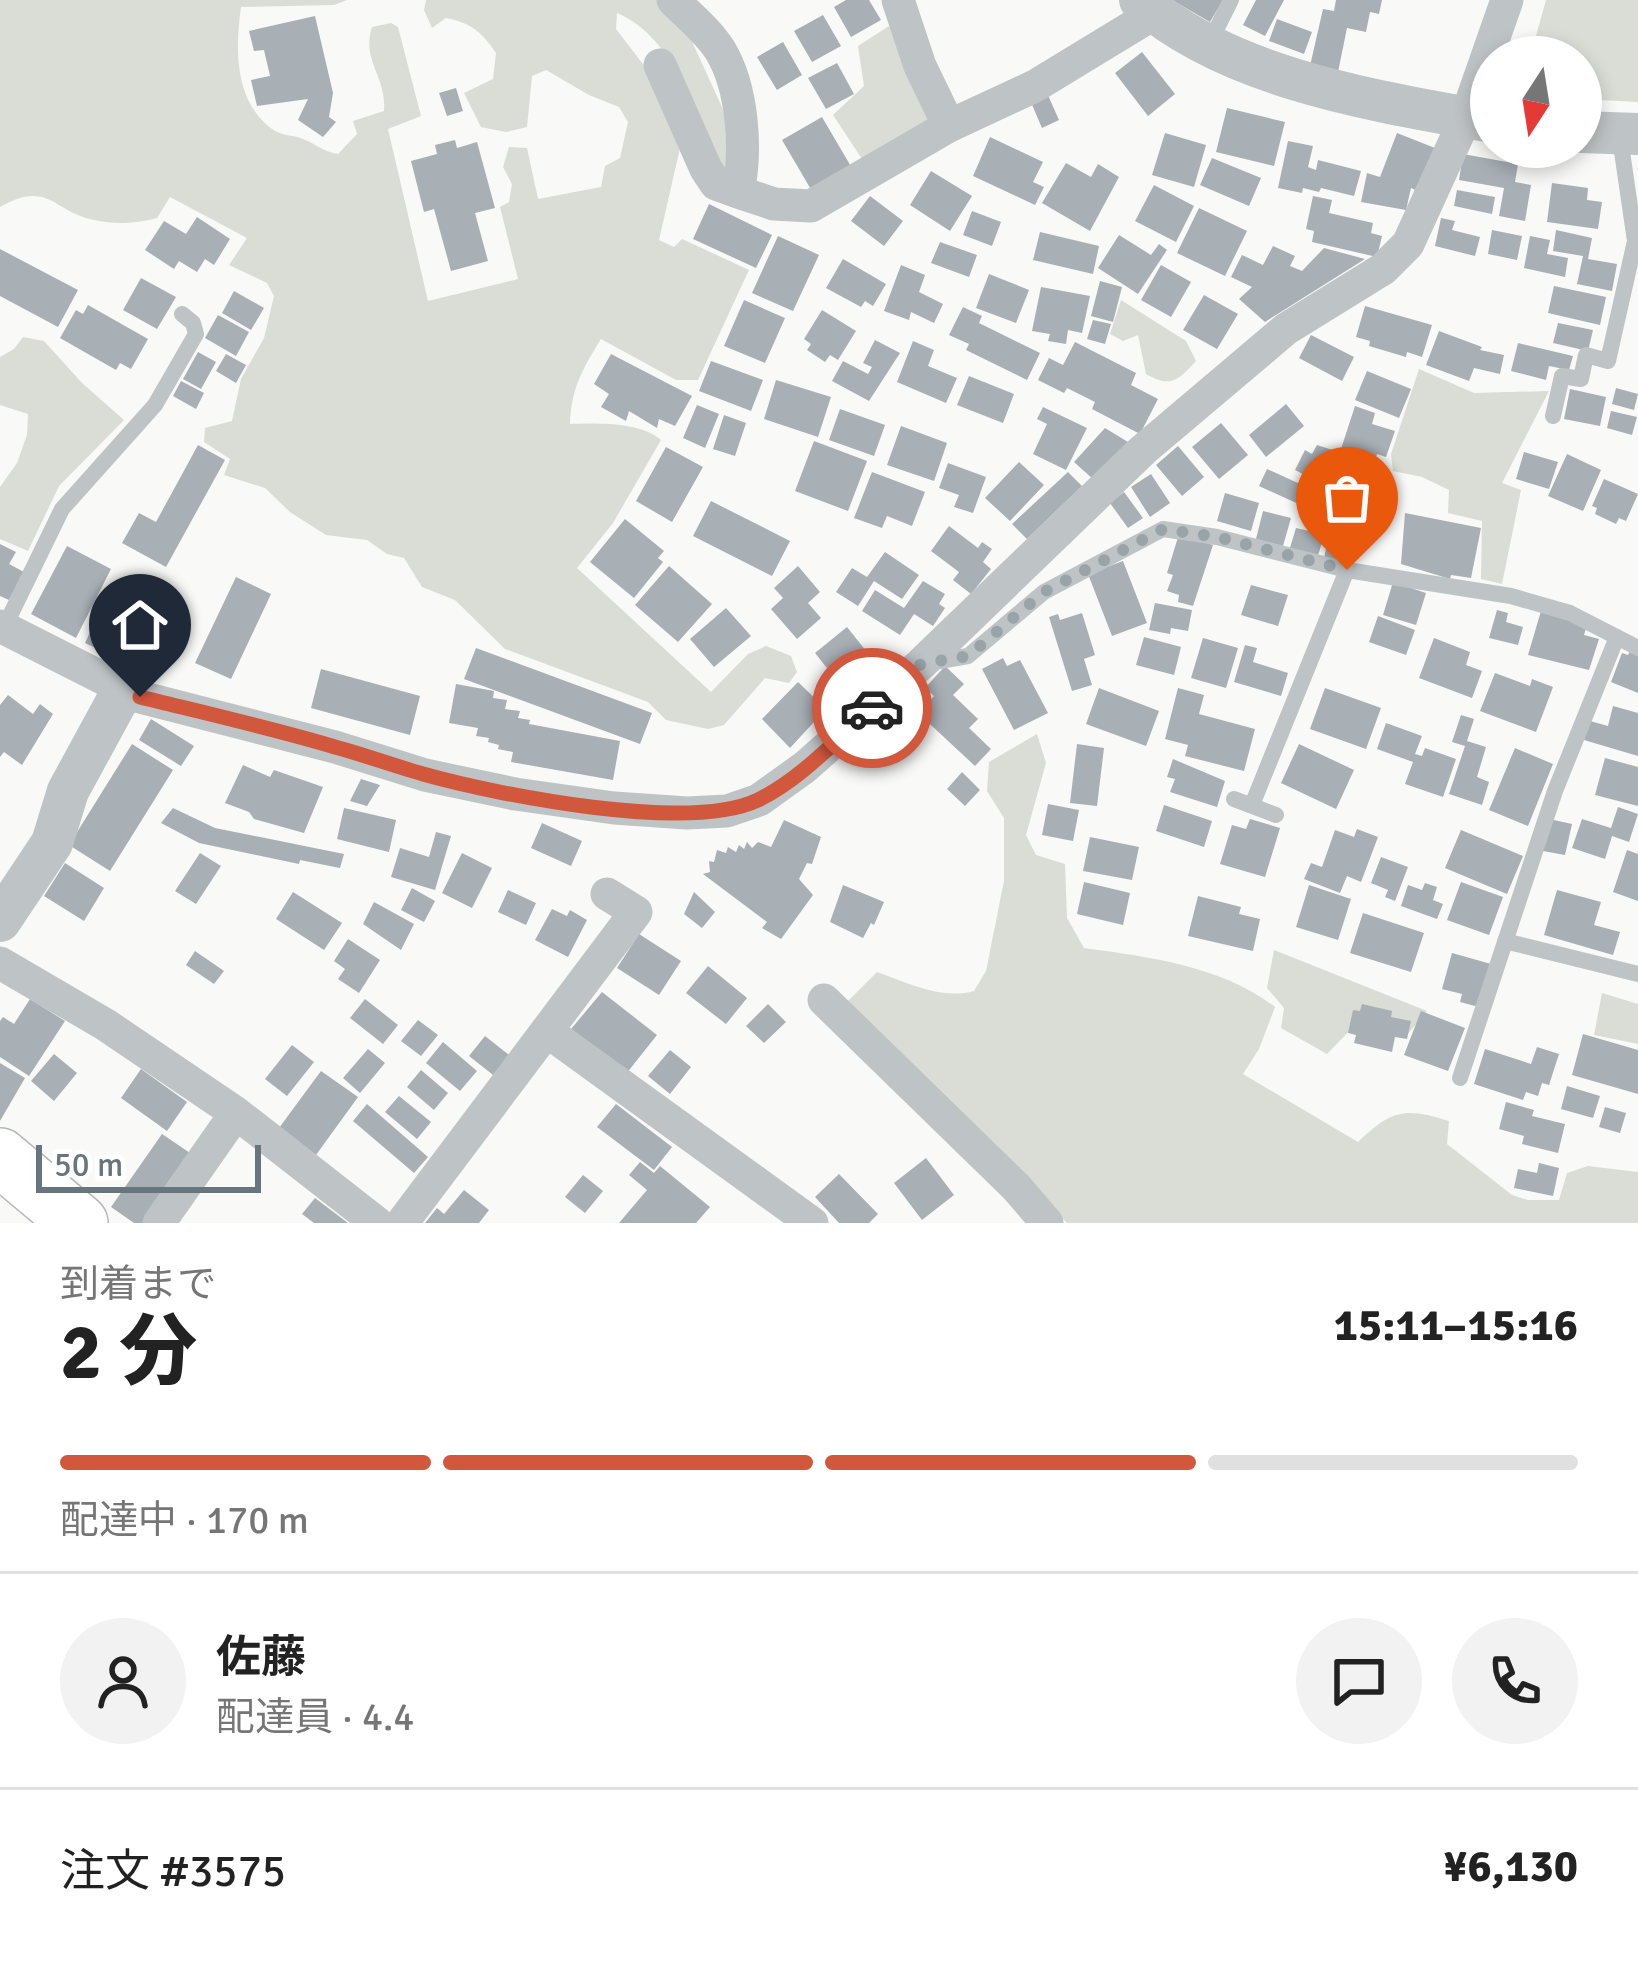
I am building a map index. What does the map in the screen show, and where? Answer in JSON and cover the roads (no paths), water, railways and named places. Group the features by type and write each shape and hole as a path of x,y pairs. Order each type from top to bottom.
{"highway":[{"path":"0,1157 79,1223"}],"street":[{"path":"673,0 719,50 735,89 744,165 739,192"},
{"path":"898,0 920,66 949,126"},
{"path":"1498,36 1507,0"},
{"path":"660,65 716,184 774,204 812,206 949,126 1035,86 1148,7 1232,59 1269,72 1470,118"},
{"path":"2,627 123,690 425,775 614,808 727,811 759,800 805,767 1179,420 1286,329 1383,269 1408,244 1470,134"},
{"path":"0,921 52,843 68,791 123,690"},
{"path":"402,1223 637,912 607,894"},
{"path":"0,963 106,1025 236,1113 376,1223"},
{"path":"824,1000 1016,1186 1047,1223"},
{"path":"548,1032 812,1223"},
{"path":"159,1223 236,1113"}],"lane":[{"path":"1208,45 1231,0"},
{"path":"1553,416 1562,376 1581,379 1586,355 1608,361 1635,241 1613,133"},
{"path":"2,627 62,509 155,405 196,334 193,323 182,314"},
{"path":"1618,317 1638,322"},
{"path":"921,664 968,656 1044,592 1163,529 1217,537 1347,570 1511,596 1570,613 1638,648"},
{"path":"1276,815 1243,802 1347,570"},
{"path":"1460,1078 1555,791 1617,637"},
{"path":"1505,941 1638,974"}]}
